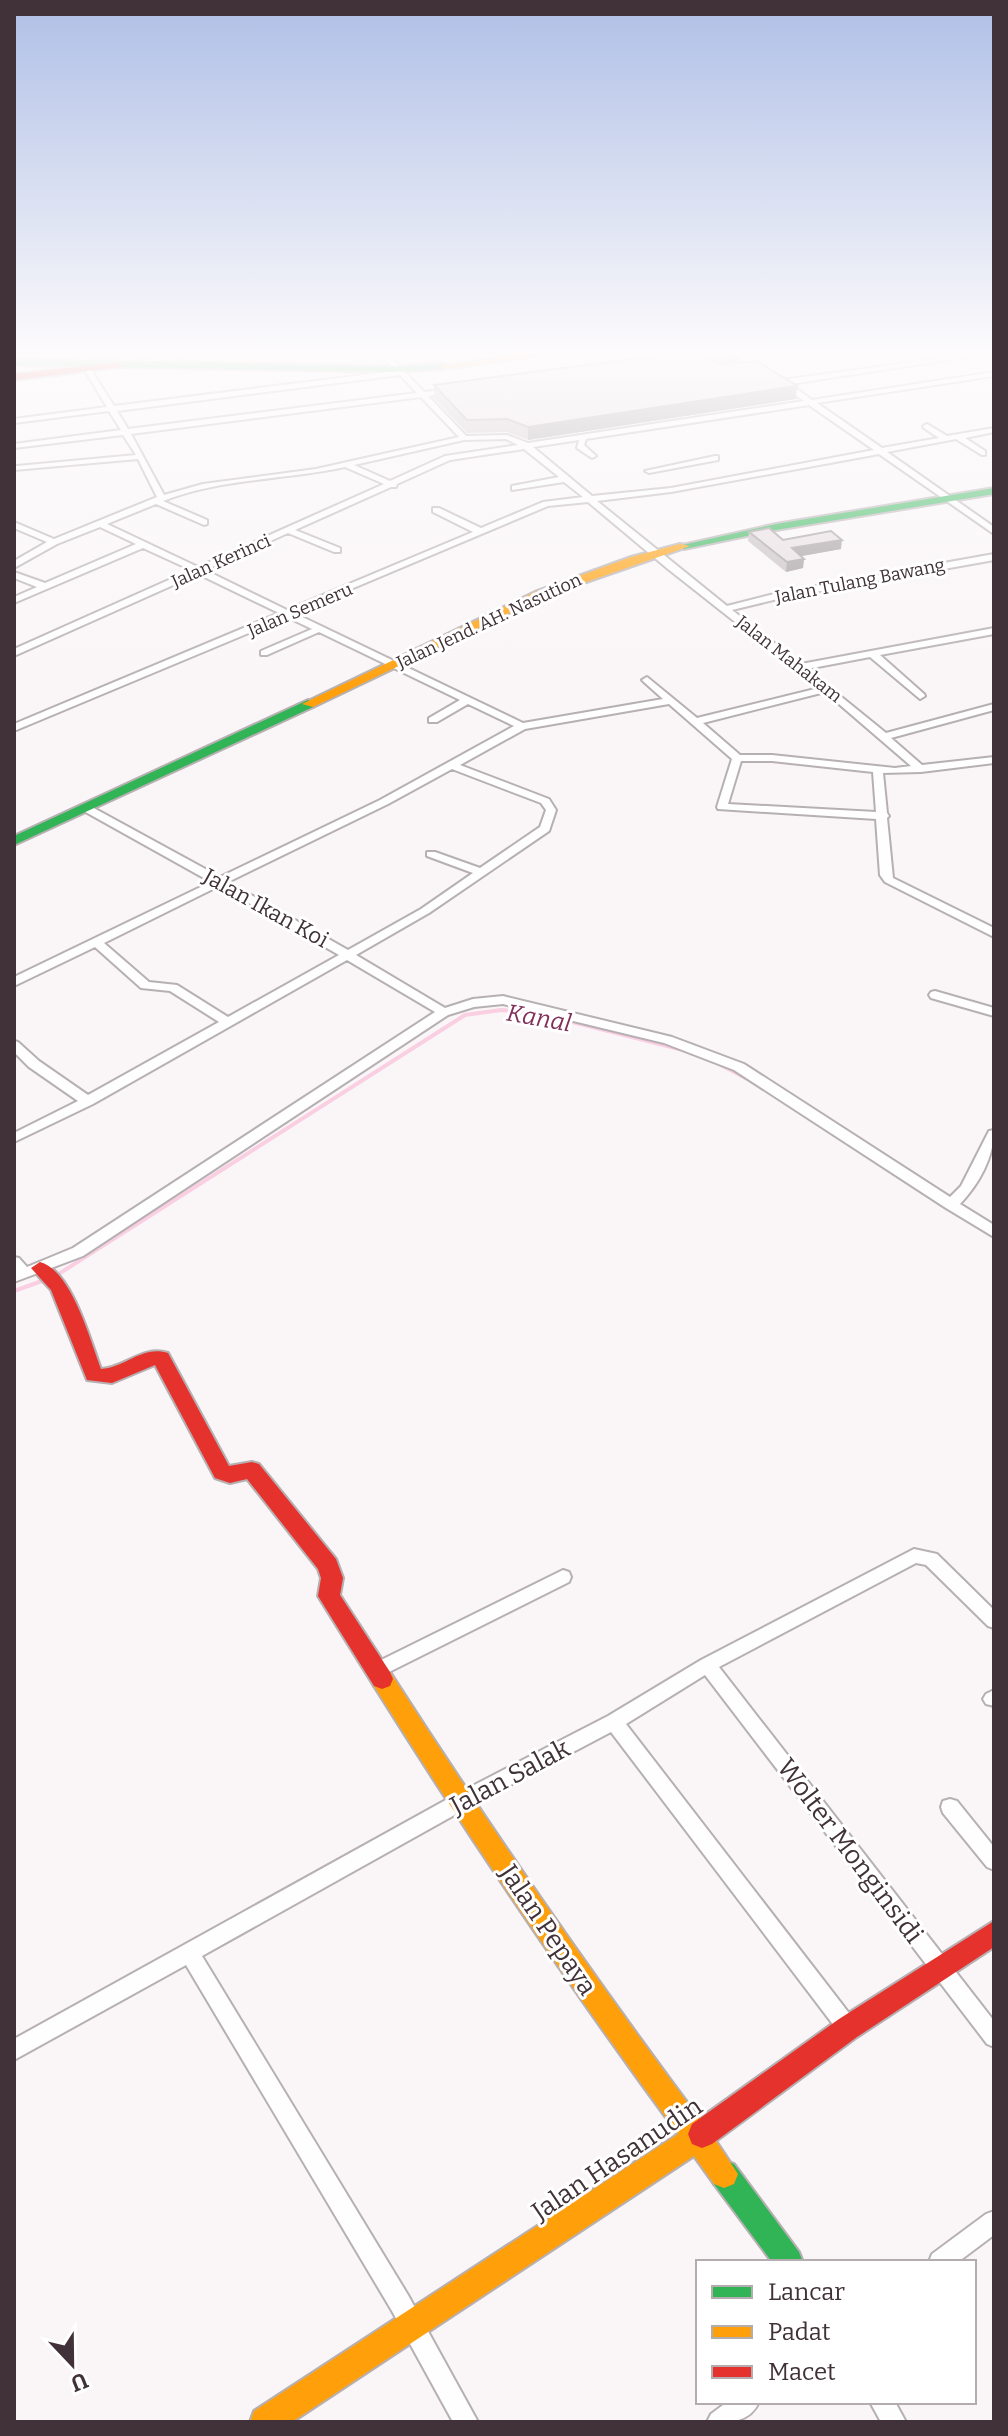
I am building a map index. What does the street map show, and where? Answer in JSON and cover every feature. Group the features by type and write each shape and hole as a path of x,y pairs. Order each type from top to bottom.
{"main road":[{"name":"Jalan Jend. AH. Nasution","path":"14,841 565,584 653,552 994,491"},
{"name":"Jalan Pepaya","path":"27,1270 59,1287 94,1375 104,1379 114,1377 150,1357 161,1358 222,1472 230,1475 250,1469 255,1473 328,1565 332,1578 329,1596 460,1802 591,1995 788,2260"},
{"name":"Jalan Hasanudin","path":"265,2422 699,2137 848,2028 994,1933"}],"street":[{"path":"17,468 54,465"},
{"path":"142,465 158,499 204,522"},
{"path":"14,565 54,542 99,523 158,499 203,486 348,465 393,485"},
{"name":"Jalan Kerinci","path":"14,653 434,465"},
{"name":"Jalan Mahakam","path":"548,465 800,667 921,769"},
{"path":"649,471 682,465"},
{"name":"Jalan Semeru","path":"14,728 291,614 546,504 701,485 807,465"},
{"path":"898,465 994,531"},
{"path":"676,466 701,485"},
{"path":"515,488 564,479"},
{"path":"436,510 481,532"},
{"path":"99,523 522,726"},
{"path":"14,525 54,542"},
{"path":"288,530 337,550"},
{"path":"14,600 142,545"},
{"name":"Jalan Tulang Bawang","path":"726,609 782,595 994,557"},
{"path":"14,575 44,586"},
{"path":"264,653 319,629"},
{"path":"800,667 994,631"},
{"path":"873,654 920,696"},
{"path":"647,680 737,758 772,758 878,770 921,769 994,760"},
{"path":"694,722 826,689"},
{"path":"433,720 469,699"},
{"path":"14,982 370,809 522,726 672,701"},
{"path":"883,737 994,707"},
{"path":"737,758 722,807 884,816"},
{"path":"14,1138 88,1101 348,954 483,873 545,829 551,810 545,801 451,765"},
{"path":"878,770 884,816 886,875 889,880 994,933"},
{"name":"Jalan Ikan Koi","path":"86,808 348,954 444,1012"},
{"path":"431,854 483,873"},
{"path":"95,941 145,985 173,988 227,1022"},
{"path":"935,995 994,1012"},
{"path":"27,1270 78,1252 444,1012 473,1003 503,1000 683,1045 739,1067 994,1232"},
{"path":"14,1045 34,1064 88,1101"},
{"path":"951,1205 967,1188 994,1134"},
{"name":"Jalan Salak","path":"14,2050 460,1802 614,1722 707,1665 914,1556 931,1559 994,1621"},
{"path":"375,1671 563,1577"},
{"name":"Wolter Monginsidi","path":"707,1665 940,1971 994,2037"},
{"path":"614,1722 848,2028"},
{"path":"950,1807 994,1861"},
{"path":"190,1954 265,2085 414,2324 466,2422"},
{"path":"943,2260 994,2222"},
{"path":"719,2422 744,2404"},
{"path":"883,2404 894,2422"}],"building":[{"path":"769,528 783,540 831,531 842,540 792,548 804,559 787,562 749,532"}],"waterway":[{"name":"Kanal","path":"57,1275 465,1015 501,1010 537,1013 679,1049"},
{"name":"Kanal","path":"721,1065 755,1083"},
{"name":"Kanal","path":"14,1291 45,1280"}],"traffic: fast":[{"path":"684,546 776,527 994,491"},
{"path":"14,841 308,704"},
{"path":"724,2174 788,2260"}],"traffic: slow":[{"path":"308,704 539,595 635,559 684,546"},
{"path":"382,1679 460,1802 591,1995 724,2174"},
{"path":"265,2422 702,2134"}],"traffic: jam":[{"path":"40,1268 59,1287 94,1375 112,1376 143,1360 161,1358 222,1472 230,1475 252,1470 328,1565 332,1578 329,1596 382,1679"},
{"path":"702,2134 848,2028 994,1933"}]}
